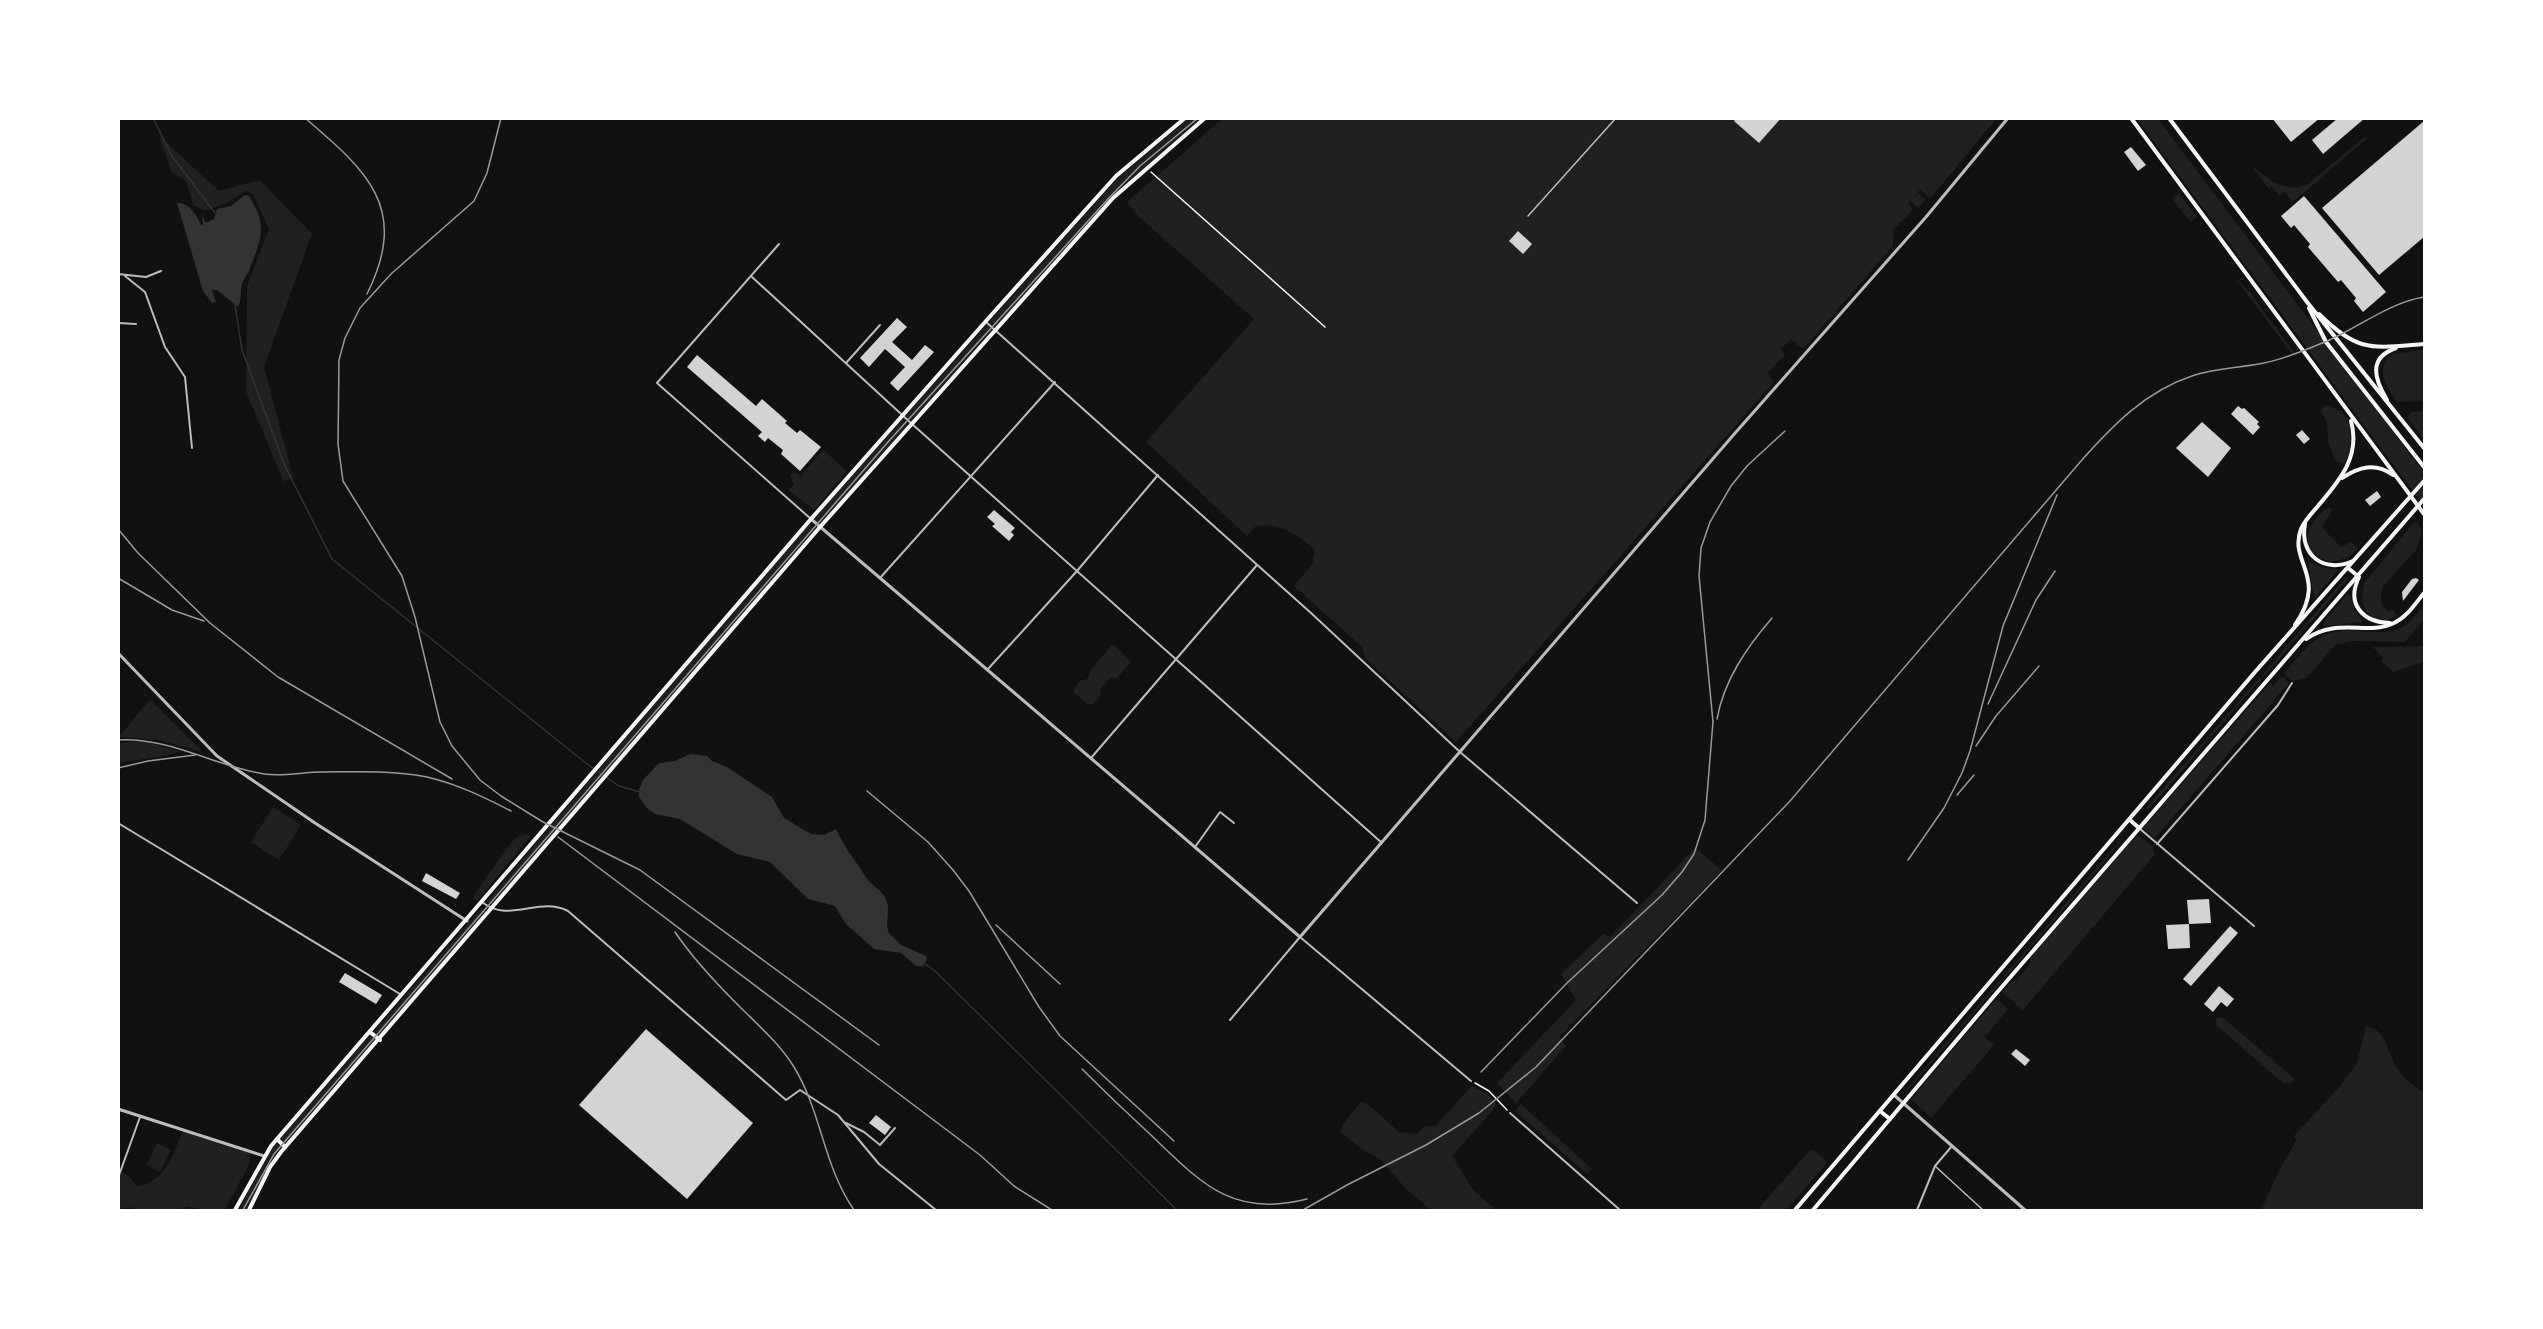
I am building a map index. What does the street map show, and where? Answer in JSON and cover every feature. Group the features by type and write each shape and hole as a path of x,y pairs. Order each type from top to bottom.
{"main road":[{"path":"236,1210 264,1156 277,1139 811,519 1116,176 1185,118"},
{"path":"249,1210 270,1167 285,1147 380,1040 820,527 1113,198 1205,118"},
{"path":"2131,118 2349,415 2424,513"},
{"path":"2169,118 2307,302 2424,448"},
{"path":"2307,302 2337,332 2351,341 2371,346 2424,344"},
{"path":"2307,302 2326,342 2424,467"},
{"path":"2398,417 2378,386 2375,375 2383,354 2402,346"},
{"path":"2342,479 2354,445 2353,428 2349,415"},
{"path":"2286,638 2302,615 2309,599 2310,585 2299,541 2307,518 2342,479 2356,470 2368,467 2382,468 2396,477"},
{"path":"1795,1210 2286,638 2424,481"},
{"path":"1813,1210 2424,499"},
{"path":"2307,518 2304,543 2314,559 2323,564 2335,565 2356,559"},
{"path":"2365,567 2354,591 2357,606 2364,616 2371,620 2394,624"},
{"path":"2348,568 2358,576"},
{"path":"2296,647 2312,635 2326,629 2347,626 2381,627 2394,624 2405,616 2424,594"},
{"path":"2130,820 2139,828"},
{"path":"370,1032 380,1040"},
{"path":"1880,1111 1890,1119"},
{"path":"277,1139 285,1147"}],"street":[{"path":"1528,216 1616,118"},
{"path":"1230,1020 1248,996 1926,216 2008,118"},
{"path":"779,244 657,383 820,527 1090,759 1471,1081"},
{"path":"118,274 146,277 160,271"},
{"path":"125,276 145,292 165,346 185,377 192,448"},
{"path":"752,277 912,424 1382,843"},
{"path":"986,321 1460,752 1638,903"},
{"path":"118,322 136,324"},
{"path":"846,363 880,325"},
{"path":"880,578 1055,382"},
{"path":"987,669 1077,571 1158,475"},
{"path":"1090,759 1257,565"},
{"path":"118,653 217,756 315,823 467,921"},
{"path":"2157,844 2278,705 2292,683"},
{"path":"1195,846 1220,812 1234,823"},
{"path":"118,823 403,995"},
{"path":"2139,828 2254,926"},
{"path":"482,902 492,910 515,912 550,906 568,911 786,1100 800,1090 838,1115 879,1164 936,1210"},
{"path":"1894,1095 2025,1210"},
{"path":"118,1109 264,1156"},
{"path":"1510,1113 1620,1210"},
{"path":"118,1178 140,1117"},
{"path":"844,1122 864,1132 880,1145 895,1128"},
{"path":"1917,1210 1935,1166 1952,1146"},
{"path":"1935,1166 1983,1210"}],"path":[{"path":"1146,167 1325,327"},
{"path":"1471,1081 1489,1091 1510,1113"}],"shaded area":[{"path":"1188,119 1201,119 1119,189 996,326 990,321 1119,177"},
{"path":"1222,119 1996,119 1930,199 1920,190 1912,199 1918,193 1926,199 1918,208 1910,201 1908,203 1913,210 1893,230 1893,246 1803,349 1791,339 1781,349 1785,355 1768,373 1774,382 1456,742 1365,658 1362,647 1294,586 1312,565 1315,550 1288,531 1273,526 1256,526 1247,536 1146,442 1254,319 1137,215 1127,202"},
{"path":"2137,119 2158,119 2424,473 2424,506"},
{"path":"159,136 219,191 260,180 312,234 264,367 293,477 284,482 246,392 247,286 269,229 253,194 246,191 226,203 205,211 193,205 186,181 172,173"},
{"path":"2369,137 2293,202 2285,192 2279,196 2272,187 2269,189 2251,165 2278,184 2292,188 2300,187 2308,184 2363,138"},
{"path":"2179,193 2197,217 2190,222 2172,198"},
{"path":"248,195 255,206 261,224 257,250 241,287 238,307 217,290 212,290 216,302 212,303 203,291 177,203 189,207 201,225 203,224 202,214 205,222 208,222 214,219 217,209 231,206"},
{"path":"2235,278 2249,291 2294,352 2291,353"},
{"path":"987,325 993,330 911,421 905,416"},
{"path":"2423,350 2424,401 2397,402 2384,378 2384,366 2387,360 2392,354"},
{"path":"2328,405 2343,414 2350,427 2349,454 2343,464 2335,460 2328,441 2327,422 2321,411 2324,406"},
{"path":"2424,411 2424,440 2407,417 2411,412"},
{"path":"902,420 908,425 820,525 813,519"},
{"path":"823,450 847,471 814,510 789,490 794,484 790,476 794,472 801,476"},
{"path":"2329,507 2332,512 2324,523 2323,529 2341,547 2351,542 2358,548 2348,557 2338,561 2318,557 2308,542 2309,531 2315,520"},
{"path":"2415,521 2422,530 2417,549 2383,586 2381,593 2384,608 2387,611 2394,610 2397,616 2380,621 2368,614 2364,608 2362,600 2365,582"},
{"path":"809,524 815,529 726,633 721,628"},
{"path":"2308,561 2338,570 2314,599"},
{"path":"2346,577 2348,579 2264,677 2262,675"},
{"path":"2347,594 2350,595 2354,609 2363,622 2324,626 2324,622"},
{"path":"2424,604 2424,620 2405,642 2354,641 2335,645 2307,678 2292,681 2284,674 2307,647 2324,635 2344,631 2387,632 2397,630 2409,623"},
{"path":"718,630 724,636 492,905 487,901"},
{"path":"1113,644 1131,662 1116,679 1111,677 1100,689 1101,695 1092,705 1088,704 1074,693 1074,688 1081,680 1086,680 1090,675 1089,672"},
{"path":"2424,646 2424,662 2393,672 2381,661 2383,658 2373,647"},
{"path":"2282,676 2289,683 2155,838 2143,828 2269,684 2272,687"},
{"path":"2259,678 2261,679 2148,810 2146,808"},
{"path":"150,699 203,752 159,740 119,737"},
{"path":"143,741 179,752 119,763 119,743"},
{"path":"690,754 707,756 712,761 727,767 772,797 784,818 811,834 824,835 836,829 868,880 885,897 888,906 889,933 901,945 926,956 927,959 923,966 916,966 901,953 874,949 846,924 835,906 808,899 770,862 737,854 680,819 655,814 647,808 639,797 639,789 643,780 659,763 675,761"},
{"path":"273,807 301,825 279,860 251,842"},
{"path":"2129,830 2095,873 1906,1092 1905,1091"},
{"path":"527,834 531,836 477,901 473,898 514,840 518,836"},
{"path":"2137,835 2152,846 2155,854 2023,1010 2002,992 2029,966 2031,957"},
{"path":"1695,848 1722,870 1559,1037 1566,1046 1516,1103 1497,1083 1576,1000 1561,974 1603,934 1610,937"},
{"path":"481,908 486,911 379,1037 373,1033"},
{"path":"1996,999 2008,1009 1985,1037 1994,1045 1931,1118 1911,1099"},
{"path":"2222,1017 2295,1079 2291,1083 2284,1084 2216,1025 2216,1019"},
{"path":"2366,1026 2379,1032 2399,1071 2424,1094 2424,1210 2261,1210 2297,1139 2294,1136 2340,1086 2357,1063"},
{"path":"370,1035 376,1040 285,1145 279,1140"},
{"path":"1472,1086 1488,1094 1496,1104 1452,1156 1474,1191 1496,1210 1431,1210 1407,1190 1380,1159 1364,1151 1340,1132 1343,1124 1361,1102 1366,1103 1399,1132 1417,1134 1425,1126 1435,1126"},
{"path":"1521,1104 1592,1169 1587,1174 1515,1111"},
{"path":"183,1131 251,1152 249,1164 225,1210 203,1210 187,1206 182,1210 132,1210 132,1207 119,1210 118,1178 121,1172 128,1175 136,1186 154,1180 167,1166"},
{"path":"157,1143 171,1150 160,1172 146,1165"},
{"path":"276,1143 281,1148 268,1167 246,1210 239,1210 267,1154"},
{"path":"1810,1150 1815,1151 1825,1160 1826,1164 1786,1210 1757,1210"}],"building":[{"path":"1737,118 1781,118 1759,143 1734,121"},
{"path":"2272,118 2320,118 2291,142"},
{"path":"2338,118 2365,118 2323,154 2312,140"},
{"path":"2424,121 2424,237 2379,275 2322,208"},
{"path":"2131,147 2146,165 2138,171 2124,152"},
{"path":"2304,196 2386,292 2363,312 2354,301 2356,298 2341,280 2338,282 2308,247 2310,244 2294,225 2291,228 2281,216"},
{"path":"1518,231 1532,244 1523,254 1509,241"},
{"path":"897,318 907,327 892,342 912,360 925,345 934,352 898,391 890,383 905,367 885,349 869,367 860,358"},
{"path":"697,355 756,406 762,399 797,433 800,430 821,447 800,471 781,454 783,450 768,438 765,442 758,436 762,432 687,367"},
{"path":"2238,406 2244,408 2259,422 2257,424 2260,427 2253,435 2231,414"},
{"path":"2202,422 2231,448 2208,477 2176,448"},
{"path":"2302,430 2310,439 2304,444 2296,435"},
{"path":"2377,491 2381,497 2370,506 2365,500"},
{"path":"994,510 1015,528 1011,532 1014,535 1009,541 992,526 995,524 987,517"},
{"path":"2412,579 2419,580 2403,601 2402,592"},
{"path":"426,873 460,893 456,899 422,881"},
{"path":"2209,899 2211,923 2189,924 2187,900"},
{"path":"2189,924 2190,948 2168,949 2166,925"},
{"path":"2230,926 2238,933 2191,986 2183,979"},
{"path":"345,973 382,995 376,1004 339,982"},
{"path":"2219,986 2234,999 2227,1007 2221,1002 2213,1012 2204,1004"},
{"path":"646,1029 753,1123 687,1199 579,1105"},
{"path":"2016,1049 2030,1060 2025,1066 2011,1054"},
{"path":"876,1115 891,1127 885,1135 869,1123"}],"waterway":[{"path":"153,118 172,156 215,213"},
{"path":"235,305 242,350 284,464 332,559 587,764 619,786 640,792"},
{"path":"925,964 935,971 1177,1210"}],"tram line":[{"path":"243,1210 274,1154 888,442 1107,200 1140,166 1198,118"}],"railway":[{"path":"305,118 347,156 363,174 383,214 384,238 379,264 367,294"},
{"path":"501,118 487,173 474,201 391,274 360,308 345,338 339,360 338,444 343,481 402,576 415,617 440,722 452,746 480,780 501,796 543,822 640,870 879,1045"},
{"path":"1303,1210 1426,1145 1479,1113 1536,1067 1790,801 2081,461 2131,411 2175,382 2210,371 2287,357 2325,342 2398,305 2424,297"},
{"path":"1481,1072 1567,983 1662,895 1694,854 1705,820 1713,722 1699,576 1701,548 1710,522 1731,486 1747,466 1785,431"},
{"path":"1908,860 1944,808 1962,773 2003,626 2057,495"},
{"path":"118,529 138,553 210,623 278,677 452,779"},
{"path":"1988,704 2036,600 2055,571"},
{"path":"118,578 172,610 204,621"},
{"path":"1717,719 1725,691 1738,665 1772,618"},
{"path":"1976,746 1996,716 2039,666"},
{"path":"118,740 137,740 174,747 227,765 264,774 375,772 427,777 470,791 511,811"},
{"path":"118,768 148,761 195,755"},
{"path":"1957,795 1974,775"},
{"path":"867,791 928,842 953,870 969,891 1039,1007 1060,1036 1174,1141"},
{"path":"558,837 980,1155 1014,1186 1052,1210"},
{"path":"996,925 1060,984"},
{"path":"675,932 689,952 775,1042 794,1067 811,1102 835,1175 854,1210"},
{"path":"1082,1069 1187,1169 1220,1193 1259,1204 1281,1204 1307,1199"}]}
